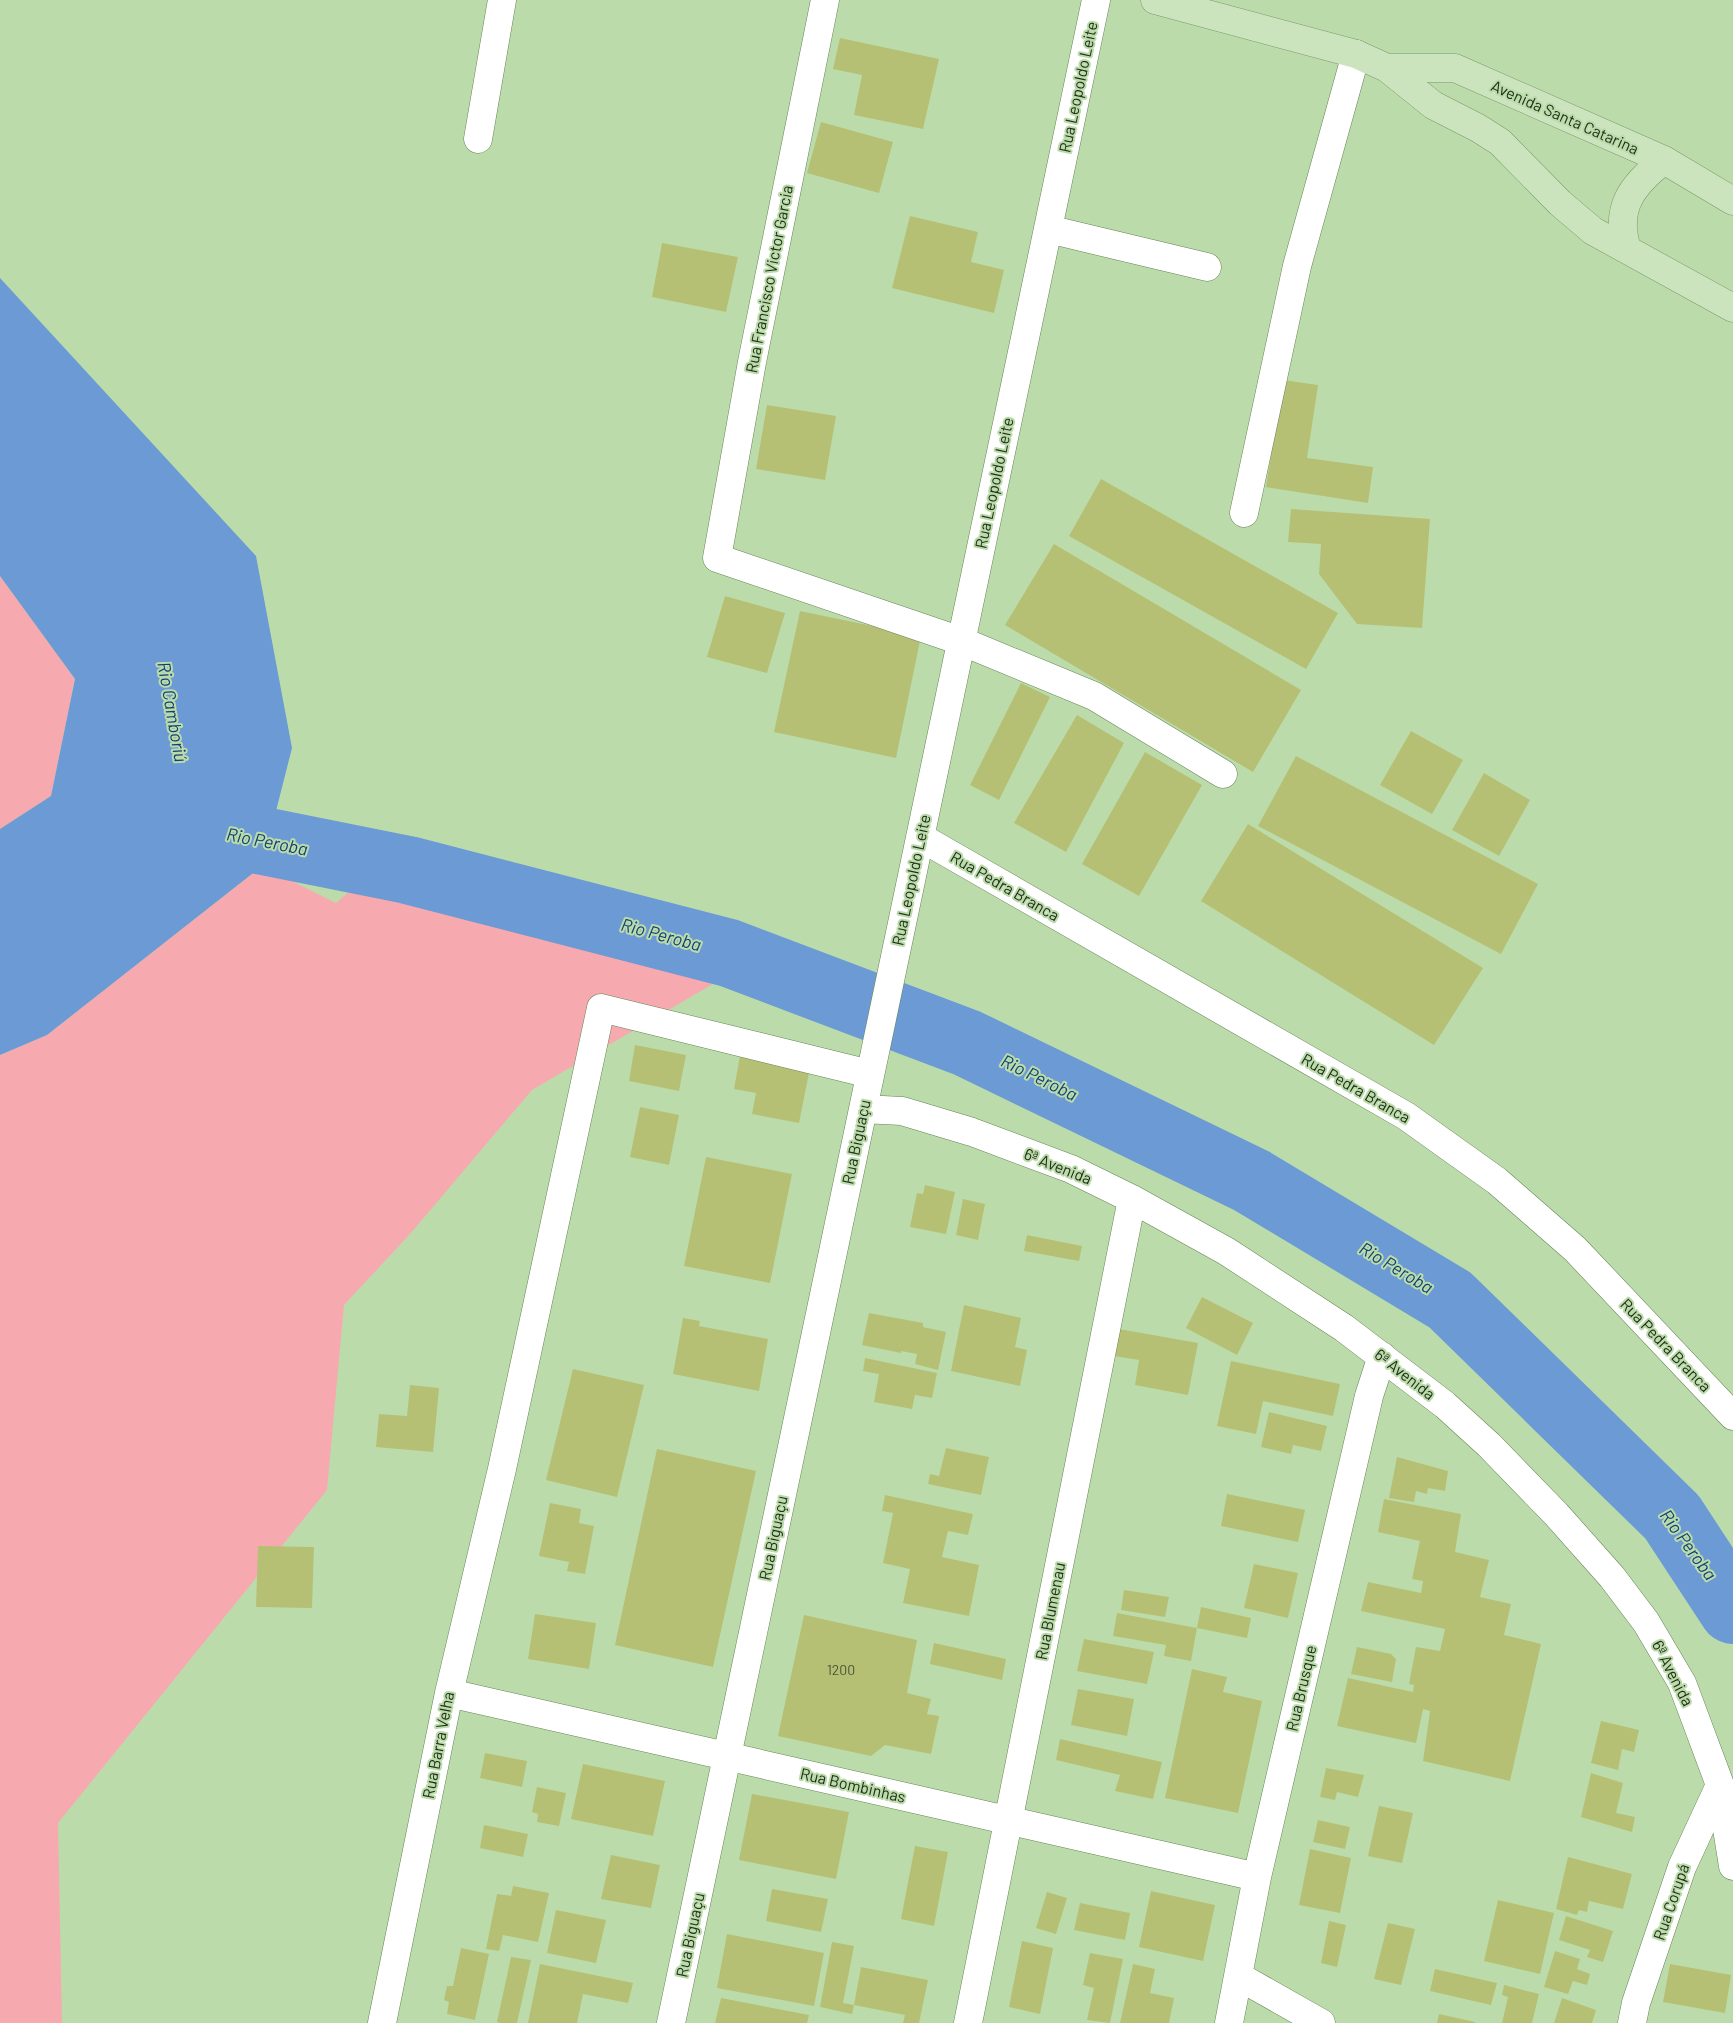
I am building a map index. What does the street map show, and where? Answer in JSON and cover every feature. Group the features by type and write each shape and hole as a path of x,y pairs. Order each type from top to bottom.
{"main road":[{"name":"Avenida Santa Catarina","path":"1154,0 1356,54 1387,68 1433,105 1478,128 1500,142 1560,203 1593,231 1733,308"},
{"name":"Avenida Santa Catarina","path":"1387,68 1455,68 1664,160 1733,201"},
{"path":"1627,249 1622,233 1622,216 1626,203 1632,191 1650,171 1664,160"}],"street":[{"path":"478,139 502,0"},
{"name":"Rua Francisco Victor Garcia","path":"825,0 752,362 717,558 961,641"},
{"name":"Rua Leopoldo Leite","path":"873,1064 1096,0"},
{"path":"1244,513 1297,266 1356,54"},
{"path":"1048,230 1207,268"},
{"path":"961,641 1094,696 1223,774"},
{"name":"Rua Pedra Branca","path":"920,837 1406,1116 1497,1181 1575,1249 1733,1416"},
{"name":"Rua Barra Velha","path":"382,2023 449,1693 502,1469 600,1008 873,1064"},
{"name":"Rua Biguaçu","path":"671,2023 873,1064"},
{"name":"6ª Avenida","path":"863,1109 902,1111 972,1132 1070,1169 1132,1199 1226,1251 1382,1356 1445,1405 1489,1445 1556,1514 1612,1577 1646,1622 1682,1684 1720,1785 1733,1866"},
{"name":"Rua Blumenau","path":"968,2023 1132,1199"},
{"name":"Rua Brusque","path":"1229,2023 1257,1877 1369,1396 1382,1356"},
{"name":"Rua Bombinhas","path":"449,1693 1257,1877"},
{"name":"Rua Corupá","path":"1632,2023 1636,2003 1682,1867 1720,1785"},
{"path":"1238,1976 1321,2023"}],"shaded area":[{"path":"0,576 75,679 51,796 0,829"},
{"path":"262,866 336,903 376,868 723,978 532,1090 410,1234 344,1305 327,1490 58,1823 62,2023 0,2023 0,1055 47,1035"}],"water":[{"name":"Rio Camboriú","path":"0,278 256,556 292,748 262,866 47,1035 0,1055 0,829 51,796 75,679 0,576"}],"building":[{"path":"840,38 939,59 923,129 854,115 862,75 833,69"},
{"path":"821,122 893,142 879,193 807,173"},
{"path":"910,216 978,232 971,262 1004,270 994,313 892,288"},
{"path":"662,243 738,257 726,312 652,297"},
{"path":"1283,380 1318,385 1307,458 1373,467 1368,503 1266,487"},
{"path":"767,405 836,416 825,480 756,469"},
{"path":"1101,479 1338,613 1306,669 1069,536"},
{"path":"1291,509 1430,519 1422,628 1357,624 1319,574 1321,544 1288,542"},
{"path":"1054,544 1301,690 1253,772 1005,625"},
{"path":"725,596 785,613 767,673 707,657"},
{"path":"800,611 921,636 896,758 774,732"},
{"path":"1021,683 1050,697 999,800 970,785"},
{"path":"1077,715 1124,743 1066,852 1014,823"},
{"path":"1411,731 1463,760 1432,814 1380,785"},
{"path":"1145,752 1202,785 1139,896 1082,864"},
{"path":"1296,756 1538,884 1501,954 1258,826"},
{"path":"1484,773 1530,800 1499,856 1452,830"},
{"path":"1248,824 1483,968 1434,1045 1201,901"},
{"path":"635,1045 686,1055 679,1091 629,1081"},
{"path":"741,1050 811,1063 799,1123 752,1114 756,1093 734,1089"},
{"path":"640,1107 679,1115 669,1165 630,1157"},
{"path":"706,1157 792,1174 770,1283 684,1266"},
{"path":"925,1185 955,1192 946,1234 910,1227 917,1193 923,1194"},
{"path":"963,1199 985,1204 978,1240 956,1235"},
{"path":"1027,1235 1082,1246 1079,1261 1024,1251"},
{"path":"1202,1297 1253,1323 1237,1355 1186,1328"},
{"path":"964,1305 1021,1318 1015,1347 1027,1350 1020,1386 951,1371"},
{"path":"869,1313 923,1323 923,1327 946,1332 938,1370 915,1364 917,1354 901,1351 901,1353 862,1345"},
{"path":"683,1318 700,1321 699,1326 768,1339 759,1391 673,1374"},
{"path":"1119,1329 1198,1343 1188,1395 1135,1385 1139,1360 1114,1356"},
{"path":"865,1358 937,1373 932,1398 915,1395 912,1409 874,1402 879,1374 863,1371"},
{"path":"1231,1361 1340,1384 1333,1416 1263,1401 1256,1434 1217,1426"},
{"path":"573,1369 644,1385 617,1497 546,1480"},
{"path":"410,1385 439,1388 433,1452 376,1447 379,1414 407,1416"},
{"path":"1269,1412 1327,1426 1321,1451 1293,1445 1291,1454 1261,1447"},
{"path":"946,1448 989,1457 981,1495 928,1484 930,1474 939,1476"},
{"path":"657,1449 756,1471 713,1667 615,1645"},
{"path":"1397,1457 1448,1471 1445,1491 1428,1488 1427,1494 1416,1491 1414,1502 1389,1498"},
{"path":"1227,1494 1305,1510 1298,1542 1221,1526"},
{"path":"885,1495 973,1514 968,1535 948,1531 942,1557 979,1565 969,1616 903,1603 910,1569 883,1563 893,1513 882,1511"},
{"path":"1384,1499 1461,1514 1455,1552 1489,1560 1480,1597 1511,1604 1504,1635 1541,1644 1510,1781 1423,1761 1430,1711 1423,1709 1416,1743 1337,1726 1348,1678 1413,1692 1414,1685 1409,1684 1416,1647 1440,1651 1445,1629 1361,1611 1368,1582 1421,1593 1423,1581 1412,1579 1420,1541 1378,1532"},
{"path":"550,1503 581,1509 579,1523 594,1526 585,1574 567,1571 569,1562 539,1556"},
{"path":"258,1546 314,1547 312,1608 256,1607"},
{"path":"1254,1564 1298,1573 1288,1618 1244,1608"},
{"path":"1124,1590 1169,1597 1165,1617 1121,1610"},
{"path":"1201,1607 1251,1618 1247,1638 1197,1628"},
{"path":"1117,1613 1197,1628 1191,1661 1164,1656 1166,1645 1113,1636"},
{"path":"535,1614 596,1623 589,1669 528,1659"},
{"path":"804,1615 917,1640 907,1693 931,1699 927,1714 939,1716 931,1754 885,1745 871,1756 778,1736"},
{"path":"1084,1639 1154,1652 1147,1684 1077,1671"},
{"path":"934,1643 1006,1659 1002,1680 930,1664"},
{"path":"1357,1647 1391,1654 1396,1659 1392,1682 1351,1674"},
{"path":"1192,1669 1227,1677 1223,1692 1262,1701 1238,1813 1165,1798"},
{"path":"1078,1689 1134,1699 1127,1736 1071,1725"},
{"path":"1601,1721 1639,1730 1634,1752 1622,1749 1618,1770 1591,1763"},
{"path":"1060,1739 1162,1762 1153,1799 1115,1791 1120,1775 1056,1760"},
{"path":"485,1753 527,1761 522,1787 480,1778"},
{"path":"583,1764 665,1781 653,1836 571,1819"},
{"path":"1326,1768 1364,1775 1358,1797 1337,1792 1335,1800 1320,1797"},
{"path":"1591,1773 1623,1783 1616,1813 1635,1817 1632,1832 1581,1817"},
{"path":"537,1787 566,1793 559,1826 537,1822 538,1814 532,1812"},
{"path":"752,1794 849,1812 836,1879 739,1860"},
{"path":"1379,1806 1413,1813 1402,1863 1368,1856"},
{"path":"1318,1820 1350,1827 1345,1849 1313,1842"},
{"path":"484,1825 528,1834 523,1857 480,1848"},
{"path":"915,1846 948,1852 934,1926 901,1919"},
{"path":"1310,1849 1351,1858 1340,1913 1299,1905"},
{"path":"611,1855 660,1865 651,1908 601,1899"},
{"path":"1568,1857 1632,1874 1623,1909 1589,1901 1587,1912 1579,1910 1577,1915 1556,1909"},
{"path":"513,1886 549,1893 538,1942 503,1935 499,1951 486,1949 497,1894 511,1896"},
{"path":"772,1889 828,1899 821,1932 766,1921"},
{"path":"1151,1891 1215,1905 1203,1961 1139,1947"},
{"path":"1047,1892 1067,1898 1056,1934 1036,1928"},
{"path":"1498,1900 1554,1913 1540,1974 1484,1961"},
{"path":"1080,1903 1130,1913 1125,1940 1074,1930"},
{"path":"556,1910 606,1920 596,1963 547,1953"},
{"path":"1566,1916 1613,1931 1603,1962 1587,1957 1590,1950 1559,1940"},
{"path":"1329,1921 1346,1925 1337,1967 1321,1963"},
{"path":"1388,1923 1415,1929 1401,1985 1374,1979"},
{"path":"727,1934 824,1953 814,2006 717,1988"},
{"path":"1022,1941 1053,1948 1040,2014 1009,2007"},
{"path":"832,1942 854,1946 843,2003 854,2005 852,2014 820,2007"},
{"path":"461,1948 489,1954 475,2020 447,2014 449,2002 444,2000 447,1986 453,1986"},
{"path":"1555,1951 1580,1959 1577,1969 1590,1974 1587,1985 1573,1981 1568,1994 1544,1987"},
{"path":"1090,1953 1123,1959 1110,2023 1087,2020 1094,1988 1083,1985"},
{"path":"511,1957 531,1960 517,2023 500,2023 497,2022"},
{"path":"540,1964 633,1983 628,2003 583,1994 577,2023 528,2023"},
{"path":"1133,1964 1155,1969 1150,1993 1174,1998 1169,2023 1120,2023"},
{"path":"1670,1964 1731,1975 1725,2013 1663,2002"},
{"path":"861,1967 928,1980 919,2023 903,2023 905,2015 854,2005"},
{"path":"1435,1969 1497,1983 1491,2005 1430,1991"},
{"path":"1504,1985 1539,1994 1532,2023 1502,2023 1508,1997 1502,1995"},
{"path":"721,1998 809,2015 807,2023 715,2023"},
{"path":"1562,1998 1596,2010 1592,2023 1554,2023"},
{"path":"1439,2014 1475,2022 1475,2023 1437,2023"}],"waterway":[{"name":"Rio Peroba","path":"189,826 408,870 729,953 967,1043 1252,1181 1450,1300 1672,1517 1733,1610"}]}
